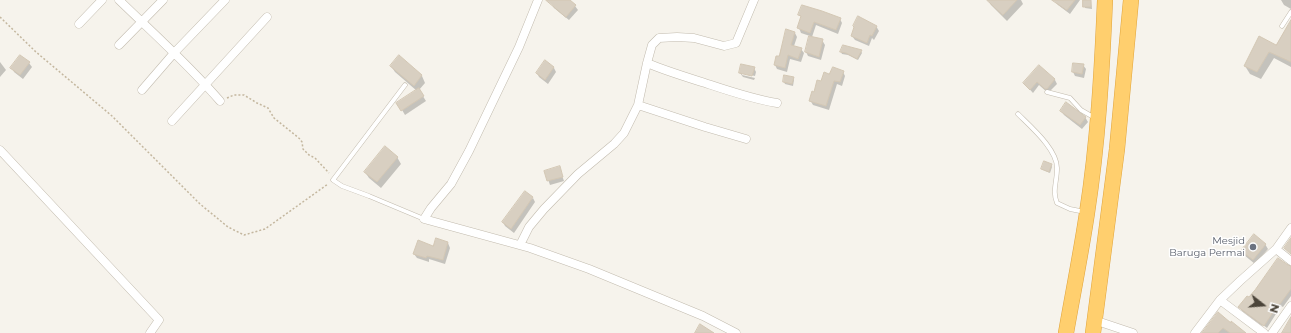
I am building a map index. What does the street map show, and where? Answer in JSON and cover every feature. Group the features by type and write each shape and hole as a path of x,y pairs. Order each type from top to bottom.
{"highway":[{"path":"1066,333 1087,213 1098,120 1105,0"},
{"path":"1094,326 1117,149 1131,0"},
{"path":"1076,273 1100,275"}],"street":[{"path":"79,24 102,0"},
{"path":"118,0 174,53 220,101"},
{"path":"119,45 163,0"},
{"path":"142,90 174,53 225,0"},
{"path":"538,0 519,47 470,151 450,184 430,208 424,219 520,246 589,269 703,316 736,333"},
{"path":"520,246 529,227 544,209 578,174 614,144 628,127 638,105 652,45 659,38 677,37 694,38 724,46 736,43 754,0"},
{"path":"172,121 267,17"},
{"path":"647,63 666,71 750,98 777,103"},
{"path":"638,105 746,139"},
{"path":"0,150 159,320 150,333"},
{"path":"1195,333 1220,300 1276,249 1291,228"},
{"path":"1276,249 1291,260"},
{"path":"1220,300 1254,330 1264,333"},
{"path":"1272,333 1291,306"},
{"path":"1094,326 1133,333"}],"lane":[{"path":"1282,26 1291,12"},
{"path":"405,85 333,180 342,186 424,219"},
{"path":"1047,92 1070,98 1080,110 1098,120"},
{"path":"1018,114 1050,148 1056,160 1058,168 1055,198 1057,203 1070,210 1087,213"}],"path":[{"path":"0,17 36,52 112,116 200,204 228,228 244,235 265,229 333,180 329,172 315,158 303,149 300,139 274,118 268,108 244,96 234,95 220,101"}],"building":[{"path":"546,0 570,0 576,5 566,17"},
{"path":"987,0 1017,0 1003,15"},
{"path":"1052,0 1075,0 1067,10"},
{"path":"1083,0 1091,0 1091,7 1083,7"},
{"path":"802,5 841,18 836,30 814,22 810,33 797,28 801,16 798,15"},
{"path":"858,16 877,26 872,36 870,35 867,43 851,36 853,26"},
{"path":"1291,20 1291,62 1269,52 1257,72 1244,66 1259,36 1276,45"},
{"path":"786,29 795,32 791,45 802,48 798,59 788,55 785,68 774,65 776,56 779,56"},
{"path":"809,36 823,39 819,57 805,52"},
{"path":"843,45 862,50 857,59 846,53 840,52"},
{"path":"20,55 30,62 20,75 10,68"},
{"path":"399,55 422,75 414,86 390,66"},
{"path":"545,60 554,67 545,80 536,73"},
{"path":"1073,63 1084,64 1082,74 1072,72"},
{"path":"741,64 755,67 752,76 739,73"},
{"path":"1039,65 1055,79 1047,89 1037,82 1030,90 1023,83"},
{"path":"833,67 844,71 840,82 834,81 826,106 809,101 812,91 814,92 817,80 821,81 824,72 829,74"},
{"path":"784,75 794,77 792,84 783,82"},
{"path":"419,88 424,96 401,111 396,103"},
{"path":"1066,102 1086,117 1080,125 1060,111"},
{"path":"385,146 398,157 377,182 364,172"},
{"path":"1044,161 1052,164 1049,172 1041,169"},
{"path":"560,166 563,177 547,181 544,171"},
{"path":"525,191 533,197 511,229 502,222"},
{"name":"Mesjid Baruga Permai","path":"1254,234 1266,244 1253,260 1241,251"},
{"path":"436,238 448,242 443,260 427,256 426,258 413,254 418,240 433,246"},
{"path":"1291,238 1291,254 1284,248"},
{"path":"1278,258 1291,266 1291,289 1280,304 1279,303 1264,326 1238,307 1247,296 1249,297 1255,290"},
{"path":"1218,312 1246,333 1230,333 1223,328 1218,333 1202,333"},
{"path":"1291,317 1291,333 1282,333"},
{"path":"700,324 714,333 695,333"}],"place":[{"name":"Mesjid Baruga Permai","path":"1253,247"}]}
